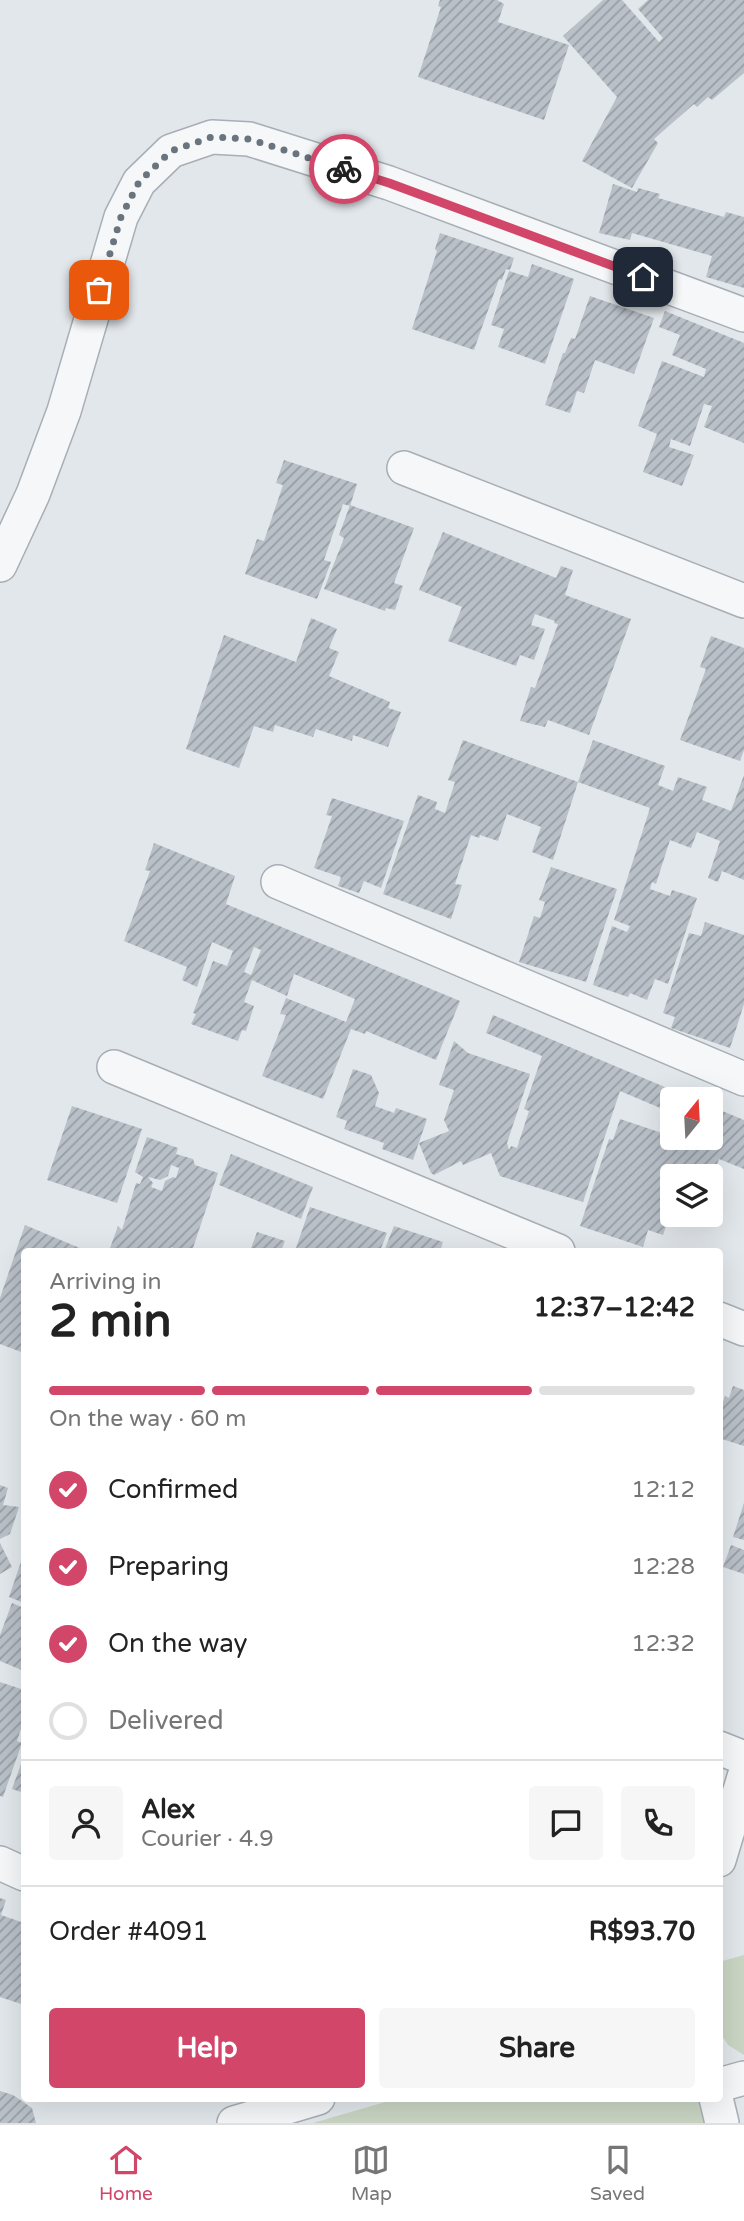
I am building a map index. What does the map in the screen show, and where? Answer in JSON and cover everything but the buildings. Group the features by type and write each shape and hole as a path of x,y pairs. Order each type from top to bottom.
{"street":[{"path":"0,565 9,532 64,411 121,217 139,182 171,151 212,137 249,139 389,183 744,315"},
{"path":"404,468 744,601"},
{"path":"278,882 744,1079"},
{"path":"114,1067 551,1248"},
{"path":"723,1321 744,1329"},
{"path":"723,1750 744,1758"},
{"path":"723,1847 744,1777"},
{"path":"0,1863 21,1873"},
{"path":"723,2084 744,2078"},
{"path":"234,2123 305,2102"},
{"path":"717,2102 722,2123"}],"green space":[{"path":"744,1955 744,2055 728,2045 723,2037 723,1961"},
{"path":"385,2102 699,2102 705,2123 313,2123"}],"way so far":[{"path":"99,290 121,217 139,182 171,151 212,137 249,139 344,169"}],"route":[{"path":"344,169 389,183 643,277"}]}
